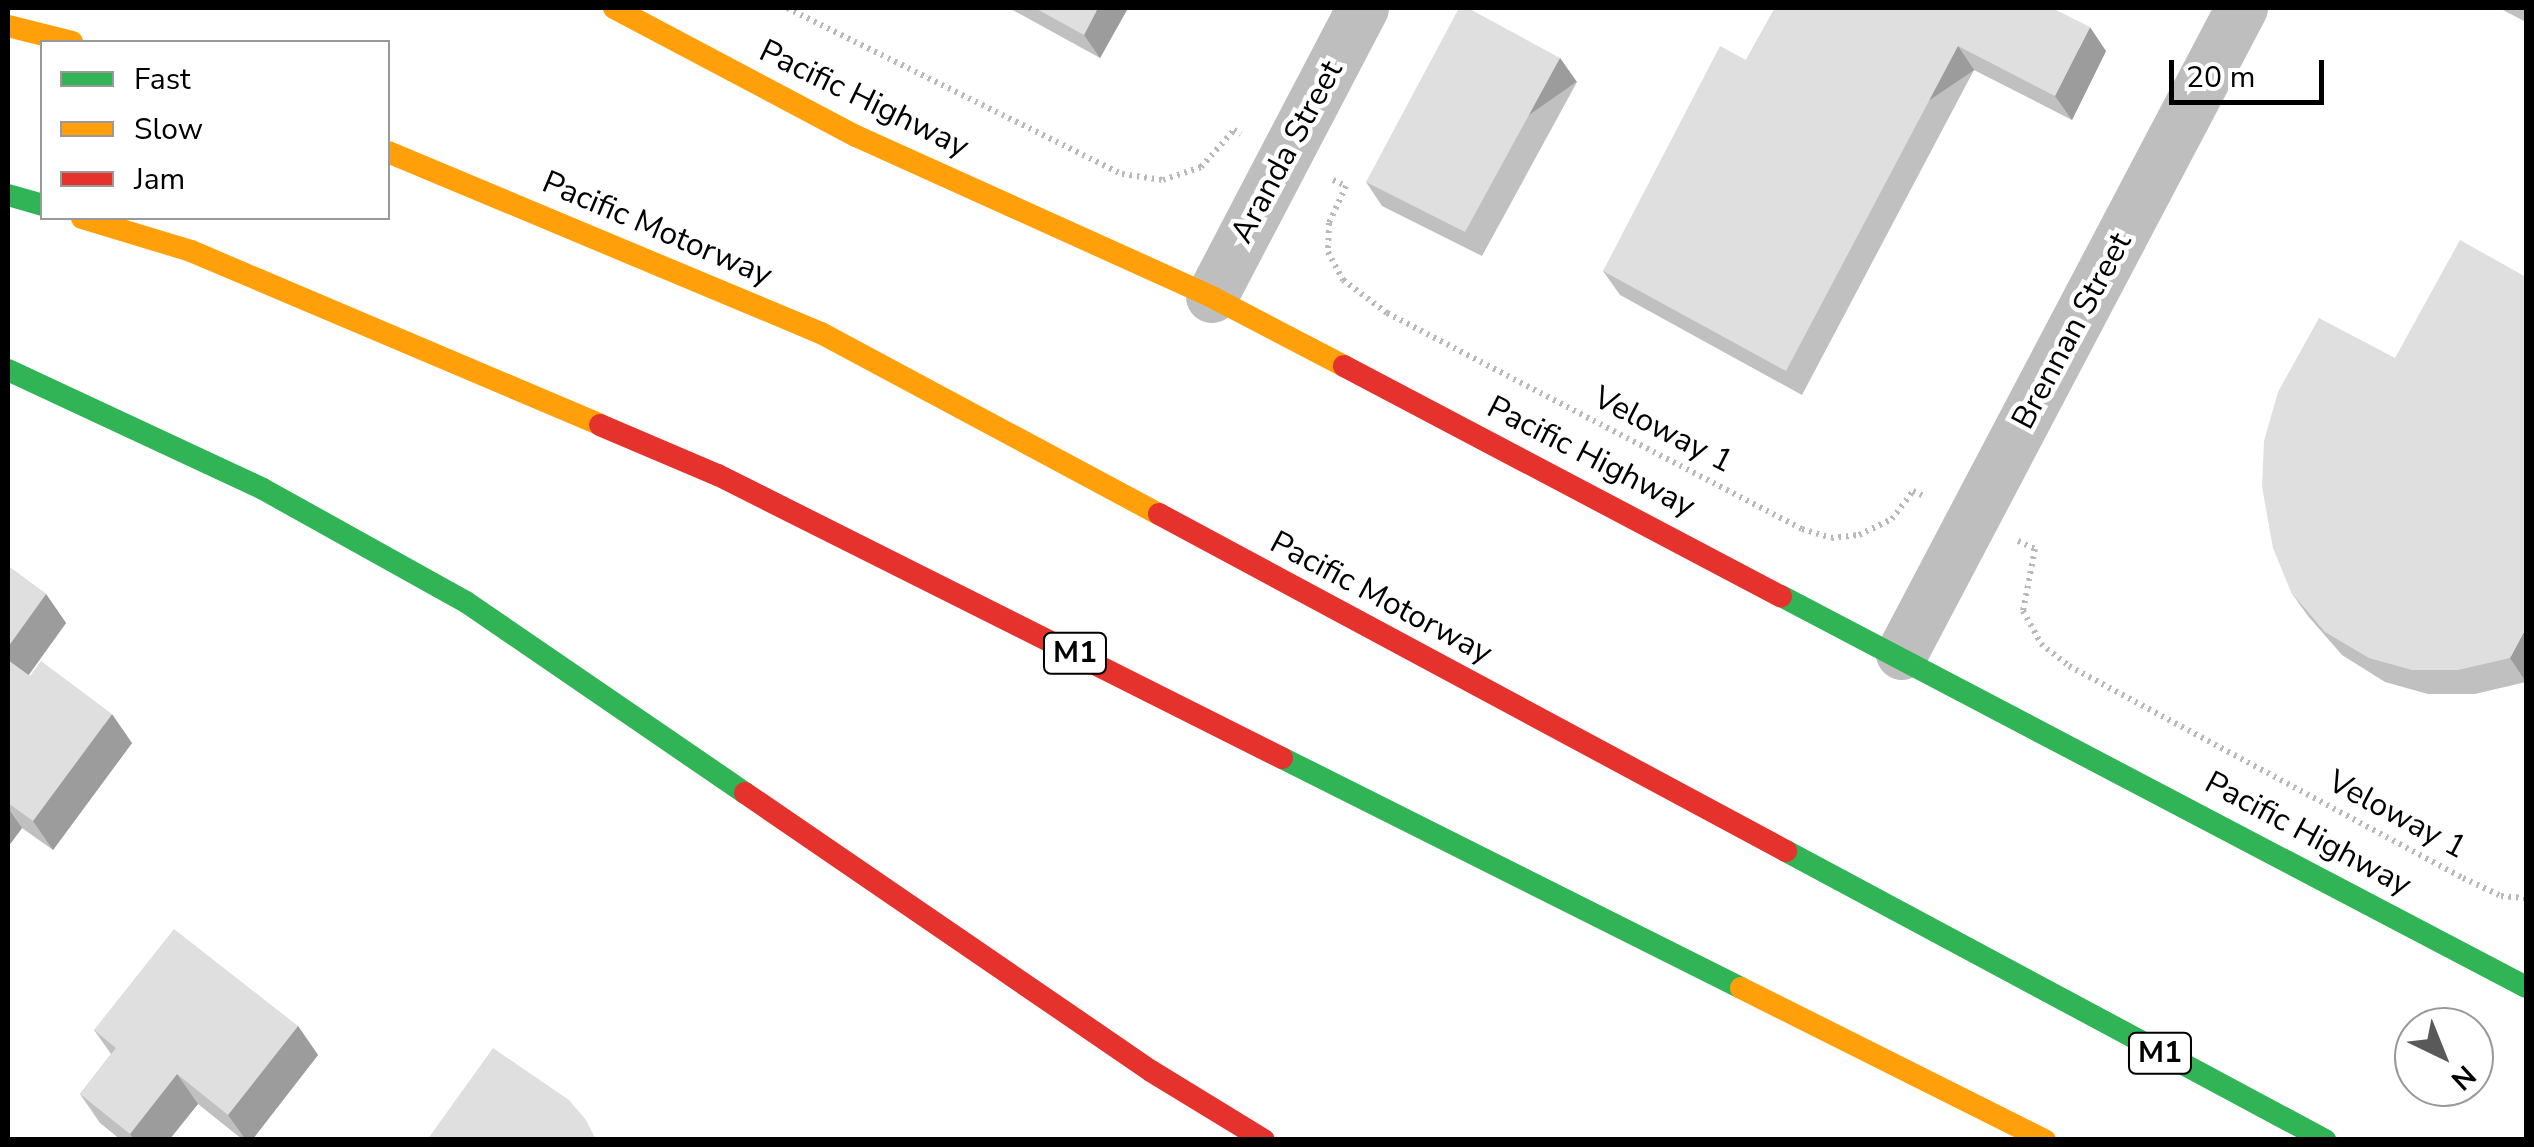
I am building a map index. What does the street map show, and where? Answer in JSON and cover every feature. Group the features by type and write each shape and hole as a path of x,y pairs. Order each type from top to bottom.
{"main road":[{"name":"Pacific Highway","path":"614,8 856,136 1212,297 1902,654 2526,987"},
{"path":"8,26 64,40"},
{"name":"Pacific Motorway","path":"390,153 821,333 2326,1140"},
{"path":"8,194 40,204"},
{"name":"M1","path":"89,220 190,251 718,475 2046,1140"},
{"path":"8,370 263,490 466,602 1151,1071 1264,1140"}],"street":[{"name":"Aranda Street","path":"1212,297 1363,8"},
{"name":"Brennan Street","path":"1902,654 2242,8"}],"path":[{"name":"Veloway 1","path":"786,8 1122,174 1163,180 1201,166 1234,130 1346,186 1329,223 1328,252 1342,280 1387,314 1576,414 1831,538 1859,535 1892,519 1913,492 2035,549 2023,611 2042,644 2069,666 2462,878 2501,896 2526,898"}],"building":[{"path":"1035,8 1098,8 1084,35"},
{"path":"1459,8 1468,8 1560,58 1465,232 1366,182"},
{"path":"1775,8 2052,8 2090,27 2055,96 1958,46 1786,371 1603,271 1720,46 1746,60"},
{"path":"2460,240 2526,277 2526,628 2510,658 2458,670 2412,670 2369,658 2325,632 2291,592 2273,548 2262,487 2264,441 2278,392 2319,318 2395,358"},
{"path":"8,566 46,594 8,647"},
{"path":"8,660 30,676 41,661 112,714 33,821 8,803"},
{"path":"174,929 298,1026 228,1115 177,1074 130,1134 80,1094 116,1048 94,1030"},
{"path":"493,1048 569,1100 596,1140 427,1140"}],"traffic: fast":[{"path":"8,195 40,204"},
{"path":"8,370 263,489 466,602 745,793"},
{"path":"1781,596 2526,987"},
{"path":"1282,758 1741,988"},
{"path":"1786,851 2325,1140"}],"traffic: slow":[{"path":"614,8 856,136 1212,297 1344,366"},
{"path":"8,26 64,40"},
{"path":"390,153 821,333 1159,514"},
{"path":"89,220 191,251 600,425"},
{"path":"1741,988 2045,1140"}],"traffic: jam":[{"path":"1344,366 1781,596"},
{"path":"600,425 718,475 1282,758"},
{"path":"1159,514 1786,851"},
{"path":"745,793 1151,1071 1264,1140"}]}
